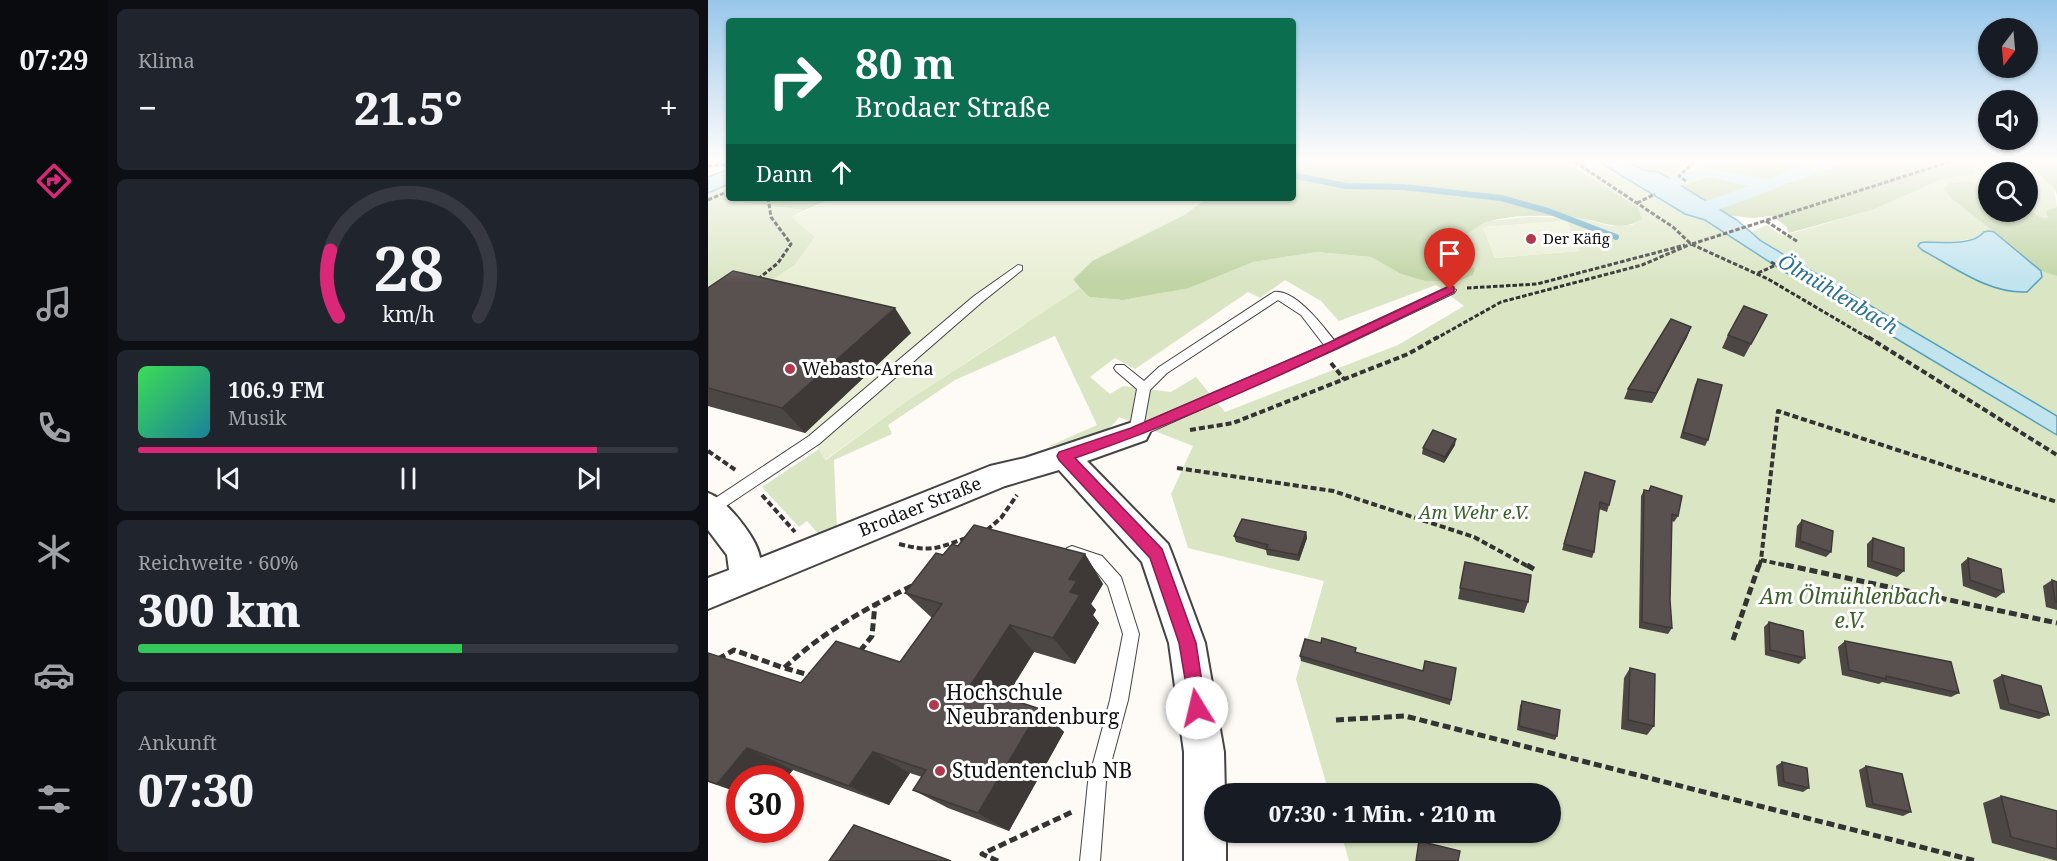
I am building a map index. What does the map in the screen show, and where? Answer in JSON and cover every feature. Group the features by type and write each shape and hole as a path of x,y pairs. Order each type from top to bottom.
{"street":[{"name":"Brodaer Straße","path":"708,594 1001,475 1025,471 1136,432"},
{"path":"1064,456 1156,554 1187,643 1204,752 1205,861"},
{"path":"710,507 742,551 746,578"}],"lane":[{"path":"710,507 814,441 978,299 1018,268"},
{"path":"1136,432 1332,346 1450,290"},
{"path":"1136,432 1144,388 1163,370 1278,295 1305,312 1332,346"},
{"path":"1120,368 1144,388"},
{"path":"1052,547 1097,561 1115,582 1131,634 1119,700 1096,782 1090,861"}],"path":[{"path":"752,284 778,263 791,244 776,226 767,202"},
{"path":"1637,202 1673,227 1691,244 1758,273 1843,322 2057,455"},
{"path":"1450,290 1536,284 1660,250 1691,244 1824,202"},
{"path":"1765,221 1798,242"},
{"path":"1188,430 1233,423 1408,354 1501,302 1642,265 1691,244"},
{"path":"1771,262 1781,268"},
{"path":"1758,273 1776,265"},
{"path":"1733,640 1761,560 1778,411 2057,502"},
{"path":"1177,468 1334,491 1474,537 1537,571"},
{"path":"892,544 902,544 922,550 936,549 988,530 1001,518 1023,486 1025,471"},
{"path":"1761,560 2057,623"},
{"path":"784,668 811,643 875,604 916,584"},
{"path":"853,660 872,636 875,604"},
{"path":"708,664 735,650 814,677"},
{"path":"1336,720 1405,716 1976,861"},
{"path":"998,861 982,854 1095,801"}],"green space":[{"path":"708,202 739,202 805,210 792,217 815,237 795,265 760,288 708,314"},
{"path":"739,202 823,202 805,210"},
{"path":"824,202 1201,202 1184,215 1092,261 1073,279 1080,288 907,401 825,460 814,441 805,433 708,406 760,288 795,265 815,237 792,217"},
{"path":"1158,202 1201,202 1184,215 1092,261 1073,280 1089,297 1123,300 1188,288 1253,262 1317,252 1371,257 1401,274 1425,281 1457,282 1473,275 1475,269 1459,257 1427,251 1441,240 1466,233 1489,221 1527,217 1580,218 1610,226 1632,225 1641,219 1637,208 1628,202 1665,202 1685,214 1705,220 1785,272 2057,435 2057,861 1349,861 1344,843 1561,843 1561,783 1326,783 1296,679 1324,581 1188,548 1171,494 1193,446 1119,417 1106,430 1097,435 1047,447 1097,425 1055,336 955,380 888,425 892,434 834,460 837,531 821,537 807,521 799,527 762,487 819,449 826,460 907,401 1024,325 1037,311 1036,304 1016,294 1017,285 1033,272","holes":["1567,221 1579,251 1495,258 1483,227","1285,280 1321,301 1339,321 1436,285 1464,306 1398,345 1225,412 1196,377 1171,392 1123,386 1110,394 1090,377 1115,358 1135,369 1248,292 1260,298"]},
{"path":"1201,202 1629,202 1638,208 1642,219 1619,226 1579,218 1546,216 1511,217 1487,222 1468,233 1441,241 1427,250 1459,257 1475,269 1473,275 1457,282 1425,281 1401,274 1371,257 1317,252 1253,262 1189,288 1123,300 1089,297 1073,280 1092,261 1184,215"},
{"path":"1707,202 1890,202 1872,210 1789,233 1786,226 1772,216 1752,218 1727,215"},
{"path":"1890,202 1956,202 1978,219 1978,222 1994,232 1989,231 1974,238 1958,241 1925,242 2042,277 2041,271 2057,276 2057,416 1749,233 1767,225 1782,236 1872,210"},
{"path":"1956,202 1978,202 1978,219"},
{"path":"2038,202 2056,202 2057,207 2046,211 2049,218 2038,216"},
{"path":"2057,207 2057,276 2041,271 1981,222 2038,222 2038,216 2048,218 2046,211"},
{"name":"Der Käfig","path":"1567,221 1580,251 1495,258 1483,227"}],"water":[{"name":"Ölmühlenbach","path":"1665,202 1708,202 1737,220 1761,241 2057,416 2057,435 1785,272 1705,220 1685,214"},
{"path":"1989,231 1994,232 2041,271 2042,277 2027,292 1999,289 1986,284 1959,271 1918,246 1925,242 1965,241"}],"building":[{"name":"Webasto-Arena","path":"733,271 895,308 782,408 708,388 708,288"},
{"path":"1744,306 1767,315 1751,344 1728,335"},
{"path":"1671,319 1691,327 1656,393 1628,389"},
{"path":"1698,379 1722,385 1708,440 1683,432"},
{"path":"1433,430 1456,439 1445,457 1423,448"},
{"path":"1585,472 1615,481 1609,505 1600,502 1594,552 1564,544"},
{"path":"1651,486 1682,496 1678,516 1672,514 1670,600 1672,628 1642,622 1644,490 1649,491"},
{"path":"1242,519 1306,532 1298,555 1266,549 1268,545 1234,536"},
{"path":"1802,520 1833,531 1831,552 1800,541"},
{"path":"974,525 1085,554 1069,579 1077,581 1070,592 1080,595 1053,638 1010,625 970,686 1040,709 978,813 913,790 926,770 873,752 849,786 804,769 804,765 793,765 747,748 733,765 726,765 726,773 717,784 708,781 708,653 801,683 836,641 900,662 942,604 905,593 936,553 943,555 952,544 958,546"},
{"path":"1873,538 1904,548 1904,571 1872,561"},
{"path":"1968,558 2001,569 2004,592 1970,580"},
{"path":"1465,562 1531,575 1528,602 1460,588"},
{"path":"2052,580 2057,582 2057,602 2055,601"},
{"path":"1769,622 1803,631 1805,658 1770,650"},
{"path":"1322,638 1356,648 1355,652 1423,671 1425,661 1456,668 1451,700 1300,656 1305,639 1321,643"},
{"path":"1845,641 1951,662 1959,693 1849,670"},
{"path":"1630,668 1655,674 1654,726 1628,720"},
{"path":"2002,675 2041,686 2049,715 2009,704"},
{"path":"1522,701 1560,710 1557,736 1519,726"},
{"path":"1782,762 1807,768 1809,788 1784,782"},
{"path":"1866,766 1902,774 1911,812 1873,804"},
{"path":"2001,796 2057,811 2057,849 2011,837"},
{"path":"854,825 951,861 829,861"},
{"path":"1419,843 1460,851 1458,861 1416,861"}],"waterway":[{"path":"1516,202 1548,211 1616,237"},
{"path":"1695,207 1713,206 1723,202"}],"place":[{"name":"Der Käfig","path":"1531,239"},
{"name":"Webasto-Arena","path":"790,369"},
{"name":"Hochschule Neubrandenburg","path":"934,705"},
{"name":"Studentenclub NB","path":"940,771"}],"route":[{"path":"1197,708 1187,643 1156,554 1064,456 1136,432 1332,346 1450,290"}],"park label":[{"name":"Am Wehr e.V.","path":"1474,513"},
{"name":"Am Ölmühlenbach e.V.","path":"1850,609"}]}
